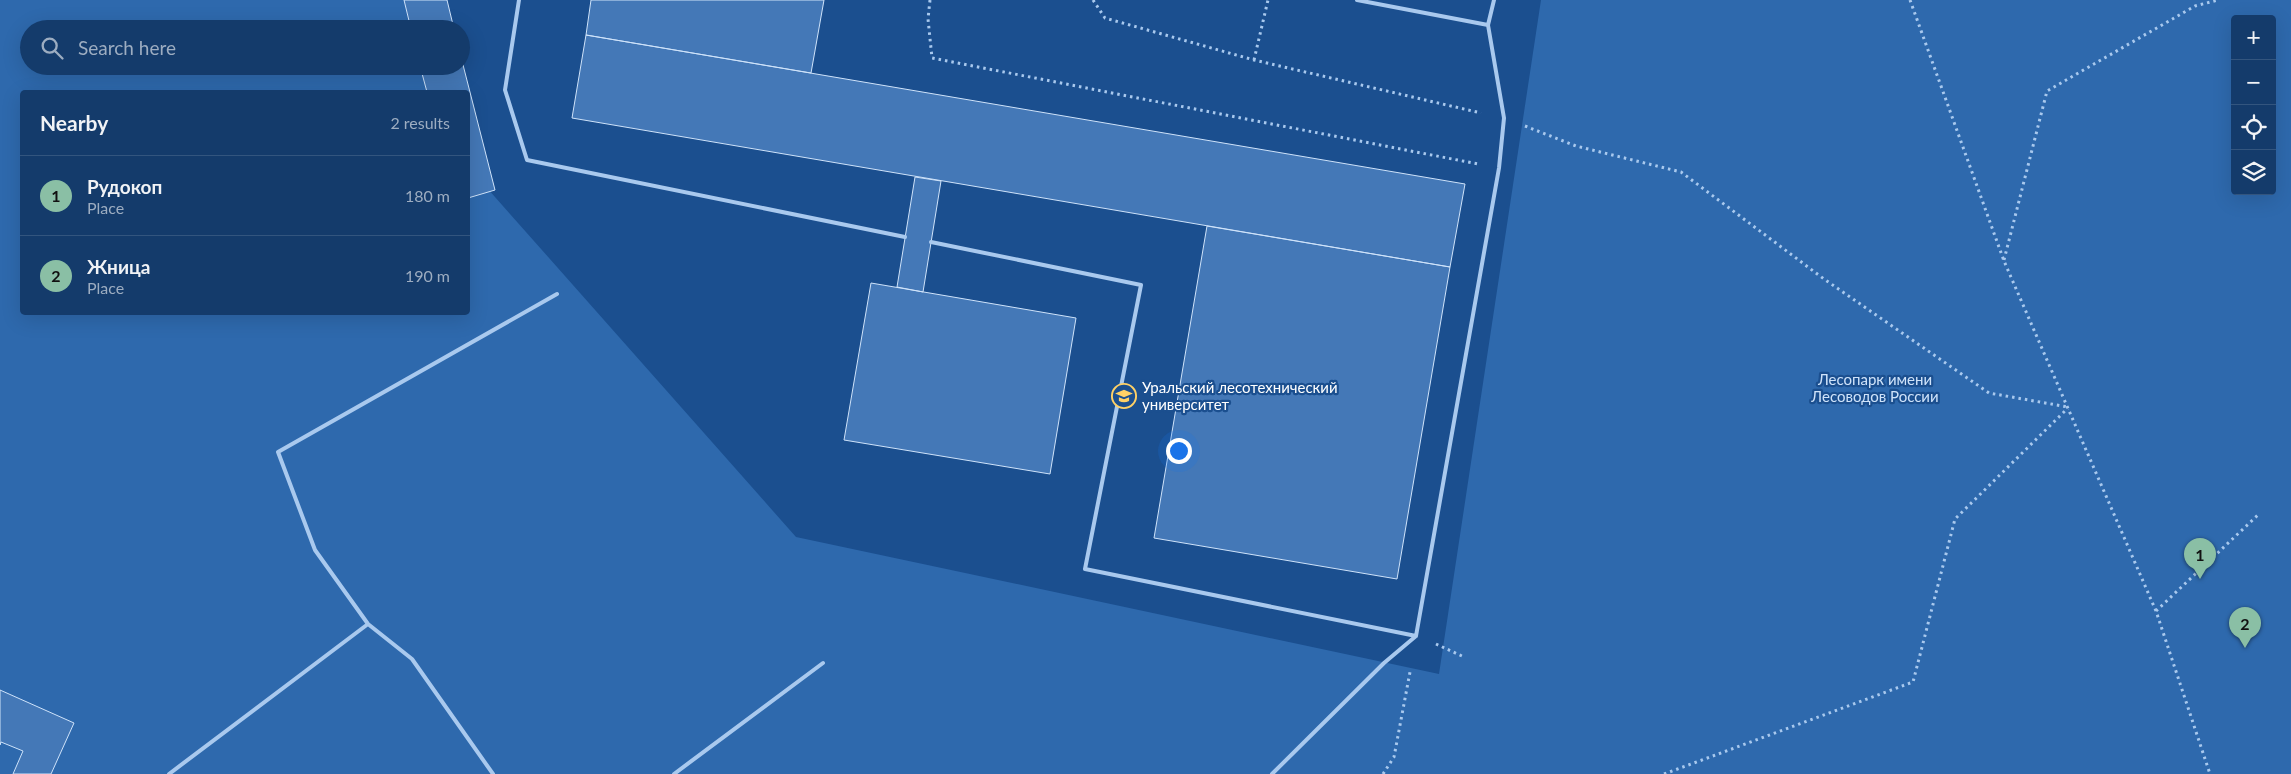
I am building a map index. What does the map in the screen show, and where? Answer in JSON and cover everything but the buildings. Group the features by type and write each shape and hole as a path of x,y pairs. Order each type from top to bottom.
{"lane":[{"path":"519,0 505,90 527,160 905,237"},
{"path":"1357,0 1488,25"},
{"path":"1272,774 1384,663 1416,636 1498,168 1504,118 1488,25 1494,0"},
{"path":"931,242 1141,285 1085,569 1416,636"},
{"path":"493,774 412,659 368,624 316,550 278,452 556,294"},
{"path":"168,774 368,624"},
{"path":"674,774 823,663"}],"path":[{"path":"930,0 928,19 932,58 1498,168"},
{"path":"1094,0 1105,18 1254,60 1504,118 1576,146 1681,172 1824,279 1989,393 2068,407"},
{"path":"1254,60 1268,0"},
{"path":"1910,0 2004,261 2156,611 2210,774"},
{"path":"2004,261 2046,90 2195,6 2218,0"},
{"path":"1664,774 1913,682 1955,519 2068,407"},
{"path":"2156,611 2259,514"},
{"path":"1384,774 1394,757 1416,636 1464,656"}],"green space":[{"name":"Лесопарк имени Лесоводов России","path":"0,0 443,0 446,20 20,20 20,75 458,75 461,90 20,90 20,315 470,315 470,132 480,180 796,537 1439,674 1541,0 2291,0 2291,774 0,774"}],"place":[{"name":"Уральский лесотехнический университет","path":"1124,396"},
{"name":"Рудокоп","path":"2200,579"},
{"name":"Жница","path":"2245,648"}]}
